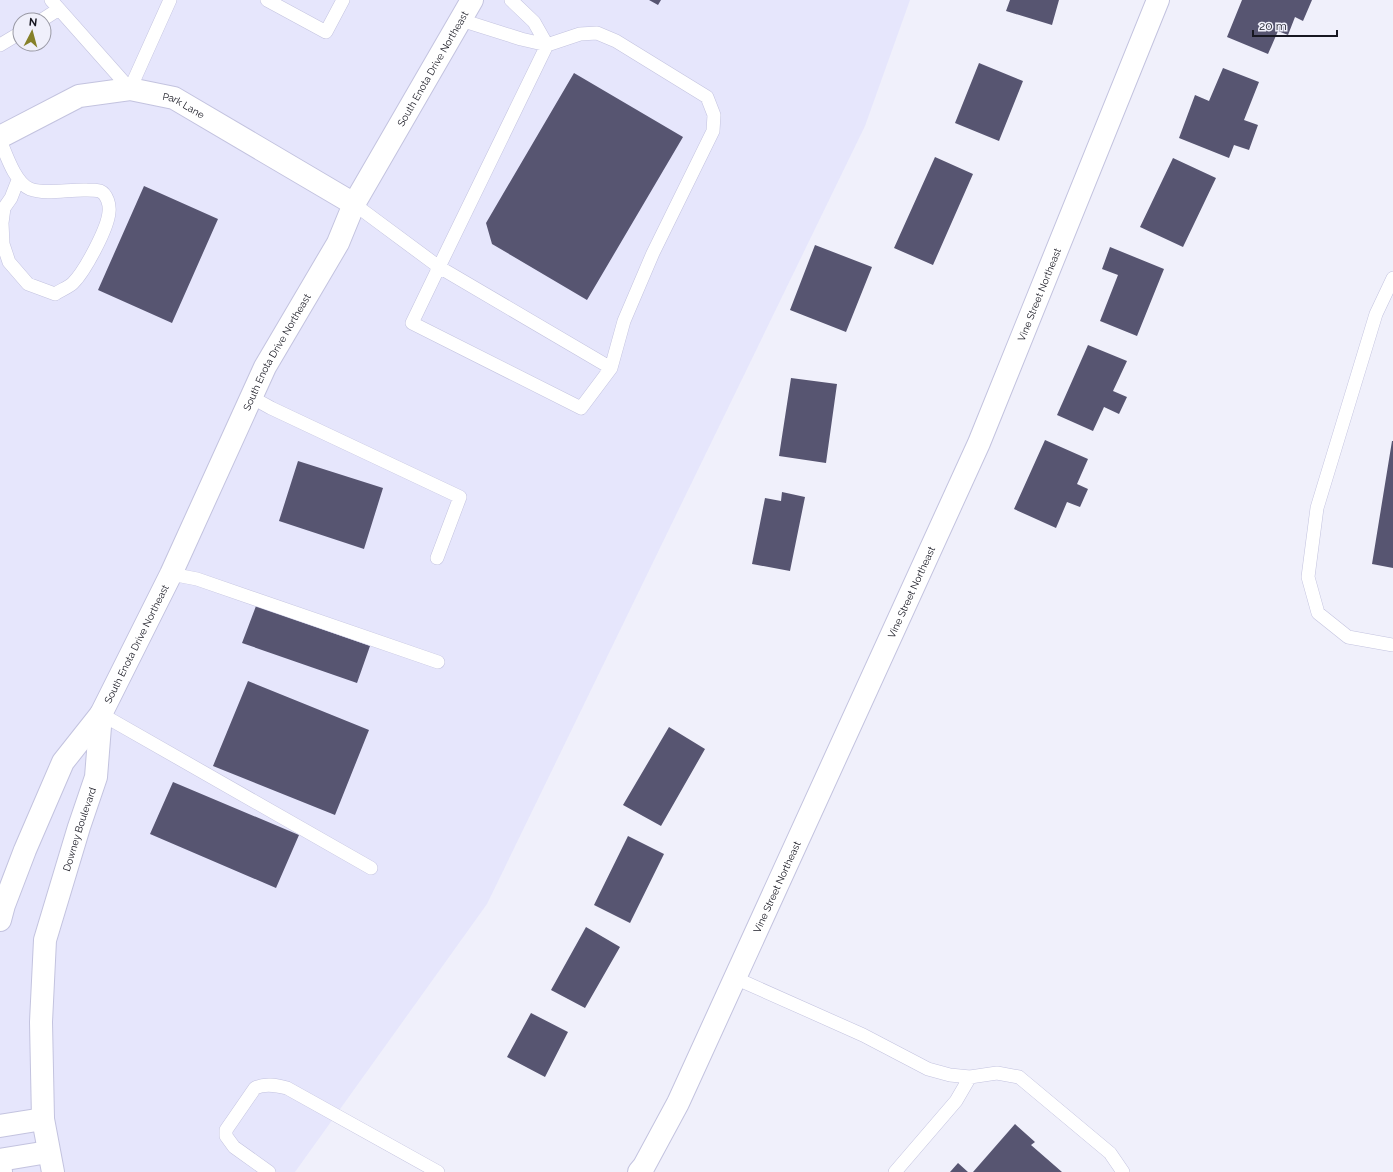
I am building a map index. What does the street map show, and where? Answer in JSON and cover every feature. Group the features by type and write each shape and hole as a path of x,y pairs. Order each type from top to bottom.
{"street":[{"name":"South Enota Drive Northeast","path":"102,714 171,574 265,367 338,243 354,204 472,0"},
{"name":"Vine Street Northeast","path":"639,1172 644,1166 678,1103 979,443 1158,0"},
{"name":"Park Lane","path":"0,137 79,96 130,89 174,98 354,204"},
{"path":"1,912 25,850 63,762 102,714"},
{"name":"Downey Boulevard","path":"51,1162 43,1119 41,1022 45,940 79,827 96,777 102,714"},
{"path":"0,1126 43,1119"},
{"path":"0,1160 51,1162"},
{"path":"0,1165 1,1172"}],"lane":[{"path":"55,5 130,89 170,0"},
{"path":"266,0 326,32 344,0"},
{"path":"511,0 534,22 547,44"},
{"path":"461,20 521,40 547,44 580,34 597,33 616,42 707,97 714,115 713,131 653,253 624,321 611,368 581,408 412,323 547,44"},
{"path":"0,45 12,38"},
{"path":"0,140 18,180 29,189 48,192 75,190 100,191 107,198 109,212 106,227 88,262 73,283 55,294 28,284 9,262 3,244 2,223 4,208 11,198 18,180"},
{"path":"354,204 439,267 611,368"},
{"path":"1393,278 1376,314 1317,508 1308,577 1318,613 1348,637 1393,645"},
{"path":"251,397 271,408 460,497 438,558"},
{"path":"171,574 196,578 438,662"},
{"path":"102,714 371,868"},
{"path":"735,978 863,1035 928,1069 950,1075 970,1077 997,1073 1019,1077 1110,1153 1123,1172"},
{"path":"895,1172 956,1101 970,1077"},
{"path":"269,1172 234,1147 226,1136 226,1130 255,1088 261,1085 274,1085 287,1088 438,1172"}],"shaded area":[{"path":"0,0 910,0 865,126 487,904 295,1172 0,1172"}],"building":[{"path":"649,0 661,0 658,5"},
{"path":"1010,0 1059,0 1052,25 1006,11"},
{"path":"1242,0 1312,0 1303,21 1295,17 1288,35 1278,31 1268,54 1227,37"},
{"path":"979,63 1023,81 999,141 955,123"},
{"path":"1223,68 1259,82 1244,120 1258,125 1249,150 1234,145 1229,158 1179,138 1195,95 1209,101"},
{"path":"574,73 683,137 587,300 492,244 486,223"},
{"path":"935,157 973,174 933,265 894,248"},
{"path":"1173,158 1216,178 1183,247 1140,227"},
{"path":"144,186 218,219 172,323 98,290"},
{"path":"815,245 872,267 846,332 790,310"},
{"path":"1110,247 1164,269 1137,336 1100,321 1118,275 1102,269"},
{"path":"1088,345 1127,361 1113,391 1127,397 1119,414 1104,407 1093,431 1057,415"},
{"path":"791,378 837,384 826,463 779,456"},
{"path":"1045,440 1088,459 1077,484 1088,489 1080,507 1067,502 1056,528 1014,509"},
{"path":"1393,441 1393,568 1372,564"},
{"path":"298,461 383,488 364,549 279,521"},
{"path":"782,492 805,497 790,571 752,564 765,498 781,501"},
{"path":"256,606 370,646 357,683 242,643"},
{"path":"248,681 369,730 335,815 213,766"},
{"path":"669,727 705,749 661,826 623,805"},
{"path":"173,782 299,835 276,888 150,834"},
{"path":"628,836 664,854 630,923 594,905"},
{"path":"586,927 620,947 585,1008 551,990"},
{"path":"531,1013 568,1032 545,1077 507,1057"},
{"path":"1015,1124 1035,1142 1031,1145 1062,1172 973,1172"},
{"path":"958,1163 968,1172 950,1172"}]}
